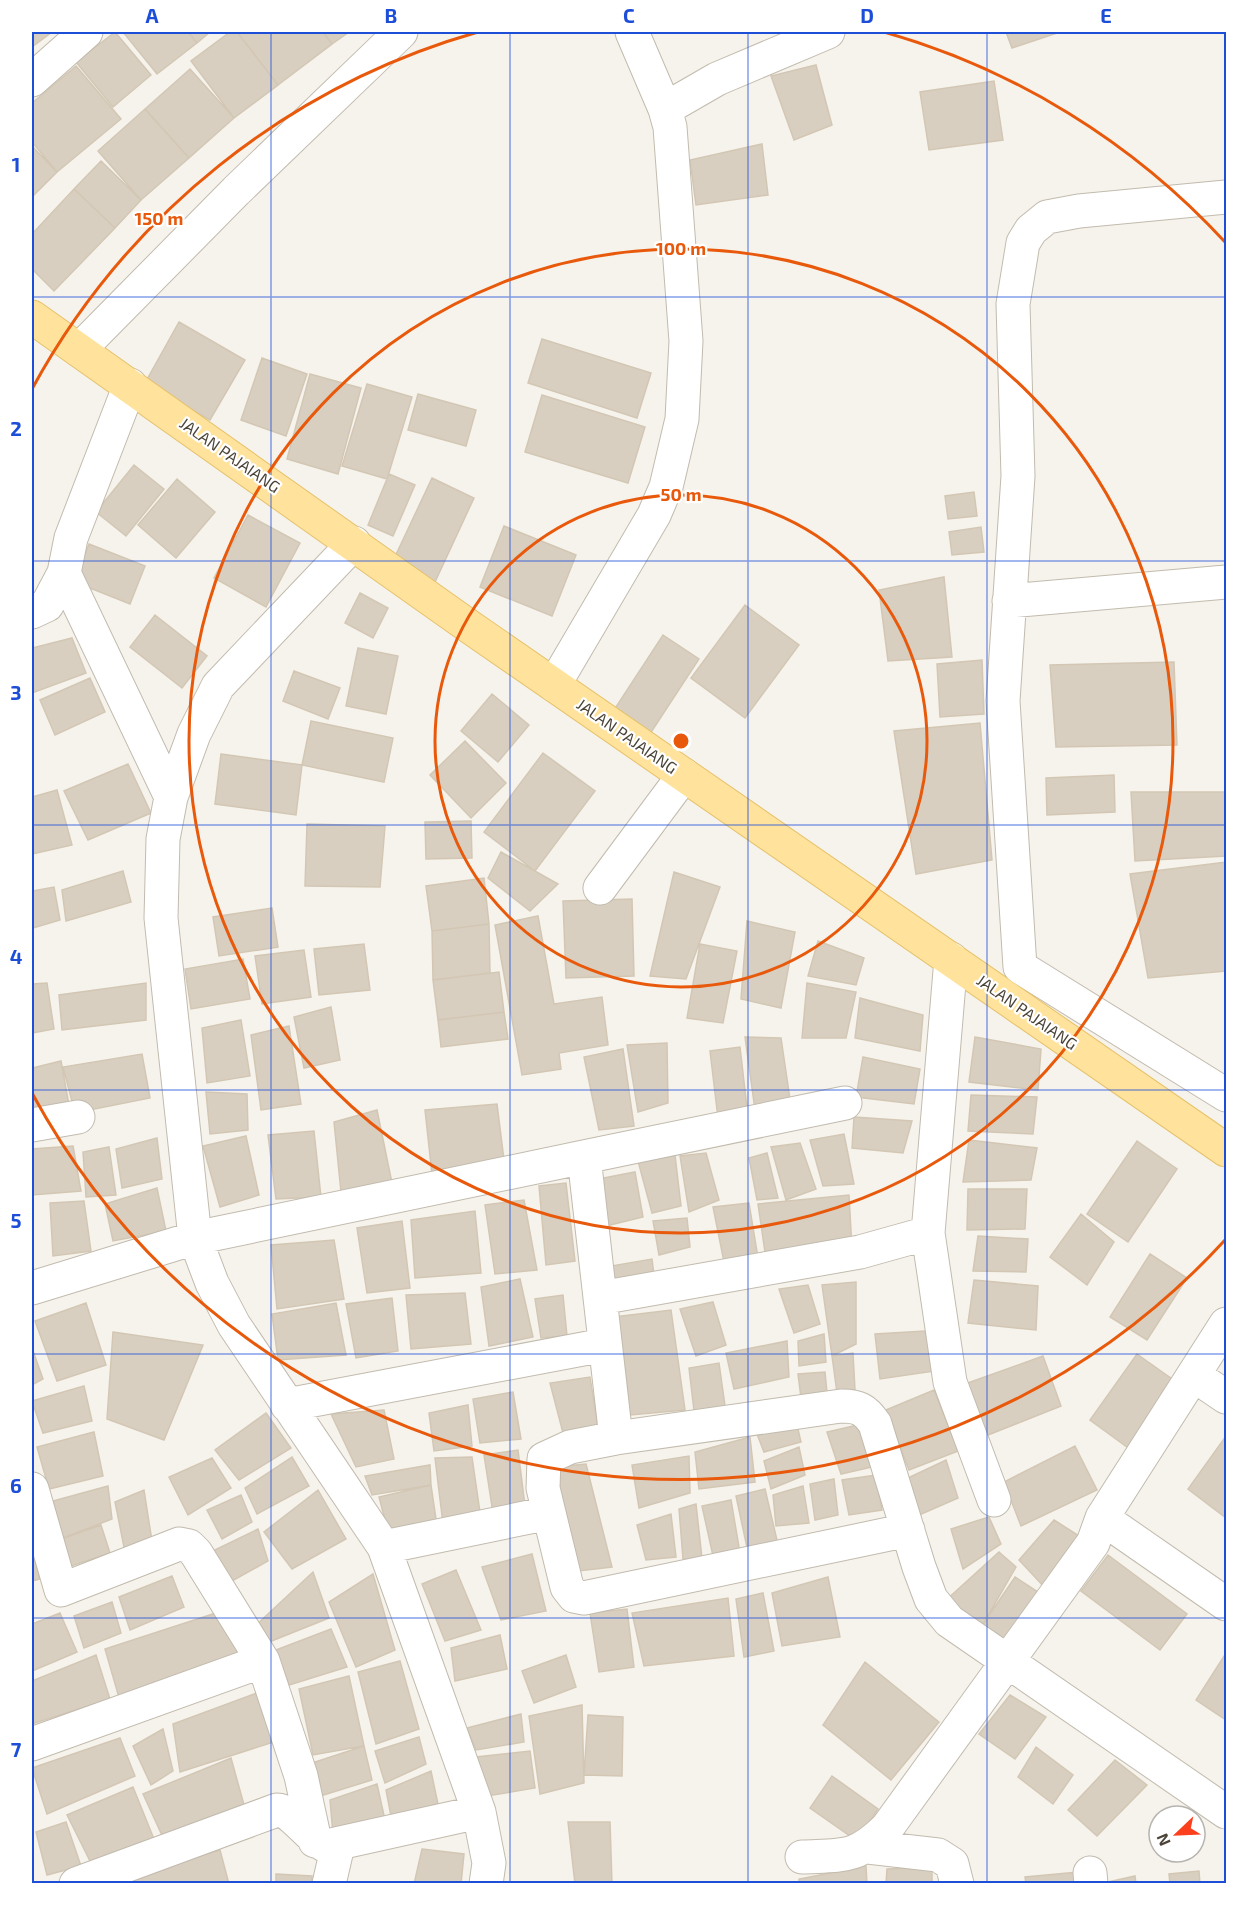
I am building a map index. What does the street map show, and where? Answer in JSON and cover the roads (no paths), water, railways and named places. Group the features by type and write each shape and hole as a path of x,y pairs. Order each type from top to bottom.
{"main road":[{"name":"JALAN PAJAIANG","path":"32,316 554,685 1227,1150"}],"street":[{"path":"32,80 86,32"},
{"path":"79,350 236,190 401,32"},
{"path":"554,685 654,515 666,487 682,419 686,341 670,127 665,109 632,32"},
{"path":"665,109 717,79 828,32"},
{"path":"1227,197 1079,211 1047,217 1031,230 1023,243 1013,304 1018,476 1003,701 1020,967 1227,1095"},
{"path":"32,612 47,605 64,573 71,538 130,386"},
{"path":"354,543 218,686 194,734 171,797 163,839 161,918 195,1238 212,1283 234,1325 384,1547 479,1812 489,1863 486,1884"},
{"path":"64,573 171,797"},
{"path":"1009,601 1227,582"},
{"path":"600,888 684,775"},
{"path":"951,959 928,1233 950,1382 994,1500"},
{"path":"32,1288 195,1238 845,1103"},
{"path":"32,1125 78,1117"},
{"path":"584,1157 616,1438"},
{"path":"600,1298 860,1252 928,1233"},
{"path":"802,1857 854,1854 868,1847 887,1828 1093,1543 1102,1518 1227,1324"},
{"path":"287,1405 604,1345"},
{"path":"1195,1376 1227,1397"},
{"path":"908,1530 584,1598 574,1596 567,1587 543,1488 544,1459 570,1447 616,1438 855,1406 864,1410 875,1424 908,1530 918,1568 932,1599 949,1621 1227,1812"},
{"path":"32,1490 61,1590 179,1545 189,1546 196,1553 263,1661 326,1843 330,1884"},
{"path":"384,1547 549,1514"},
{"path":"1102,1518 1227,1604"},
{"path":"32,1744 263,1661"},
{"path":"76,1884 277,1810 285,1812 326,1843 479,1812"},
{"path":"868,1847 938,1855 952,1864 957,1884"}]}
